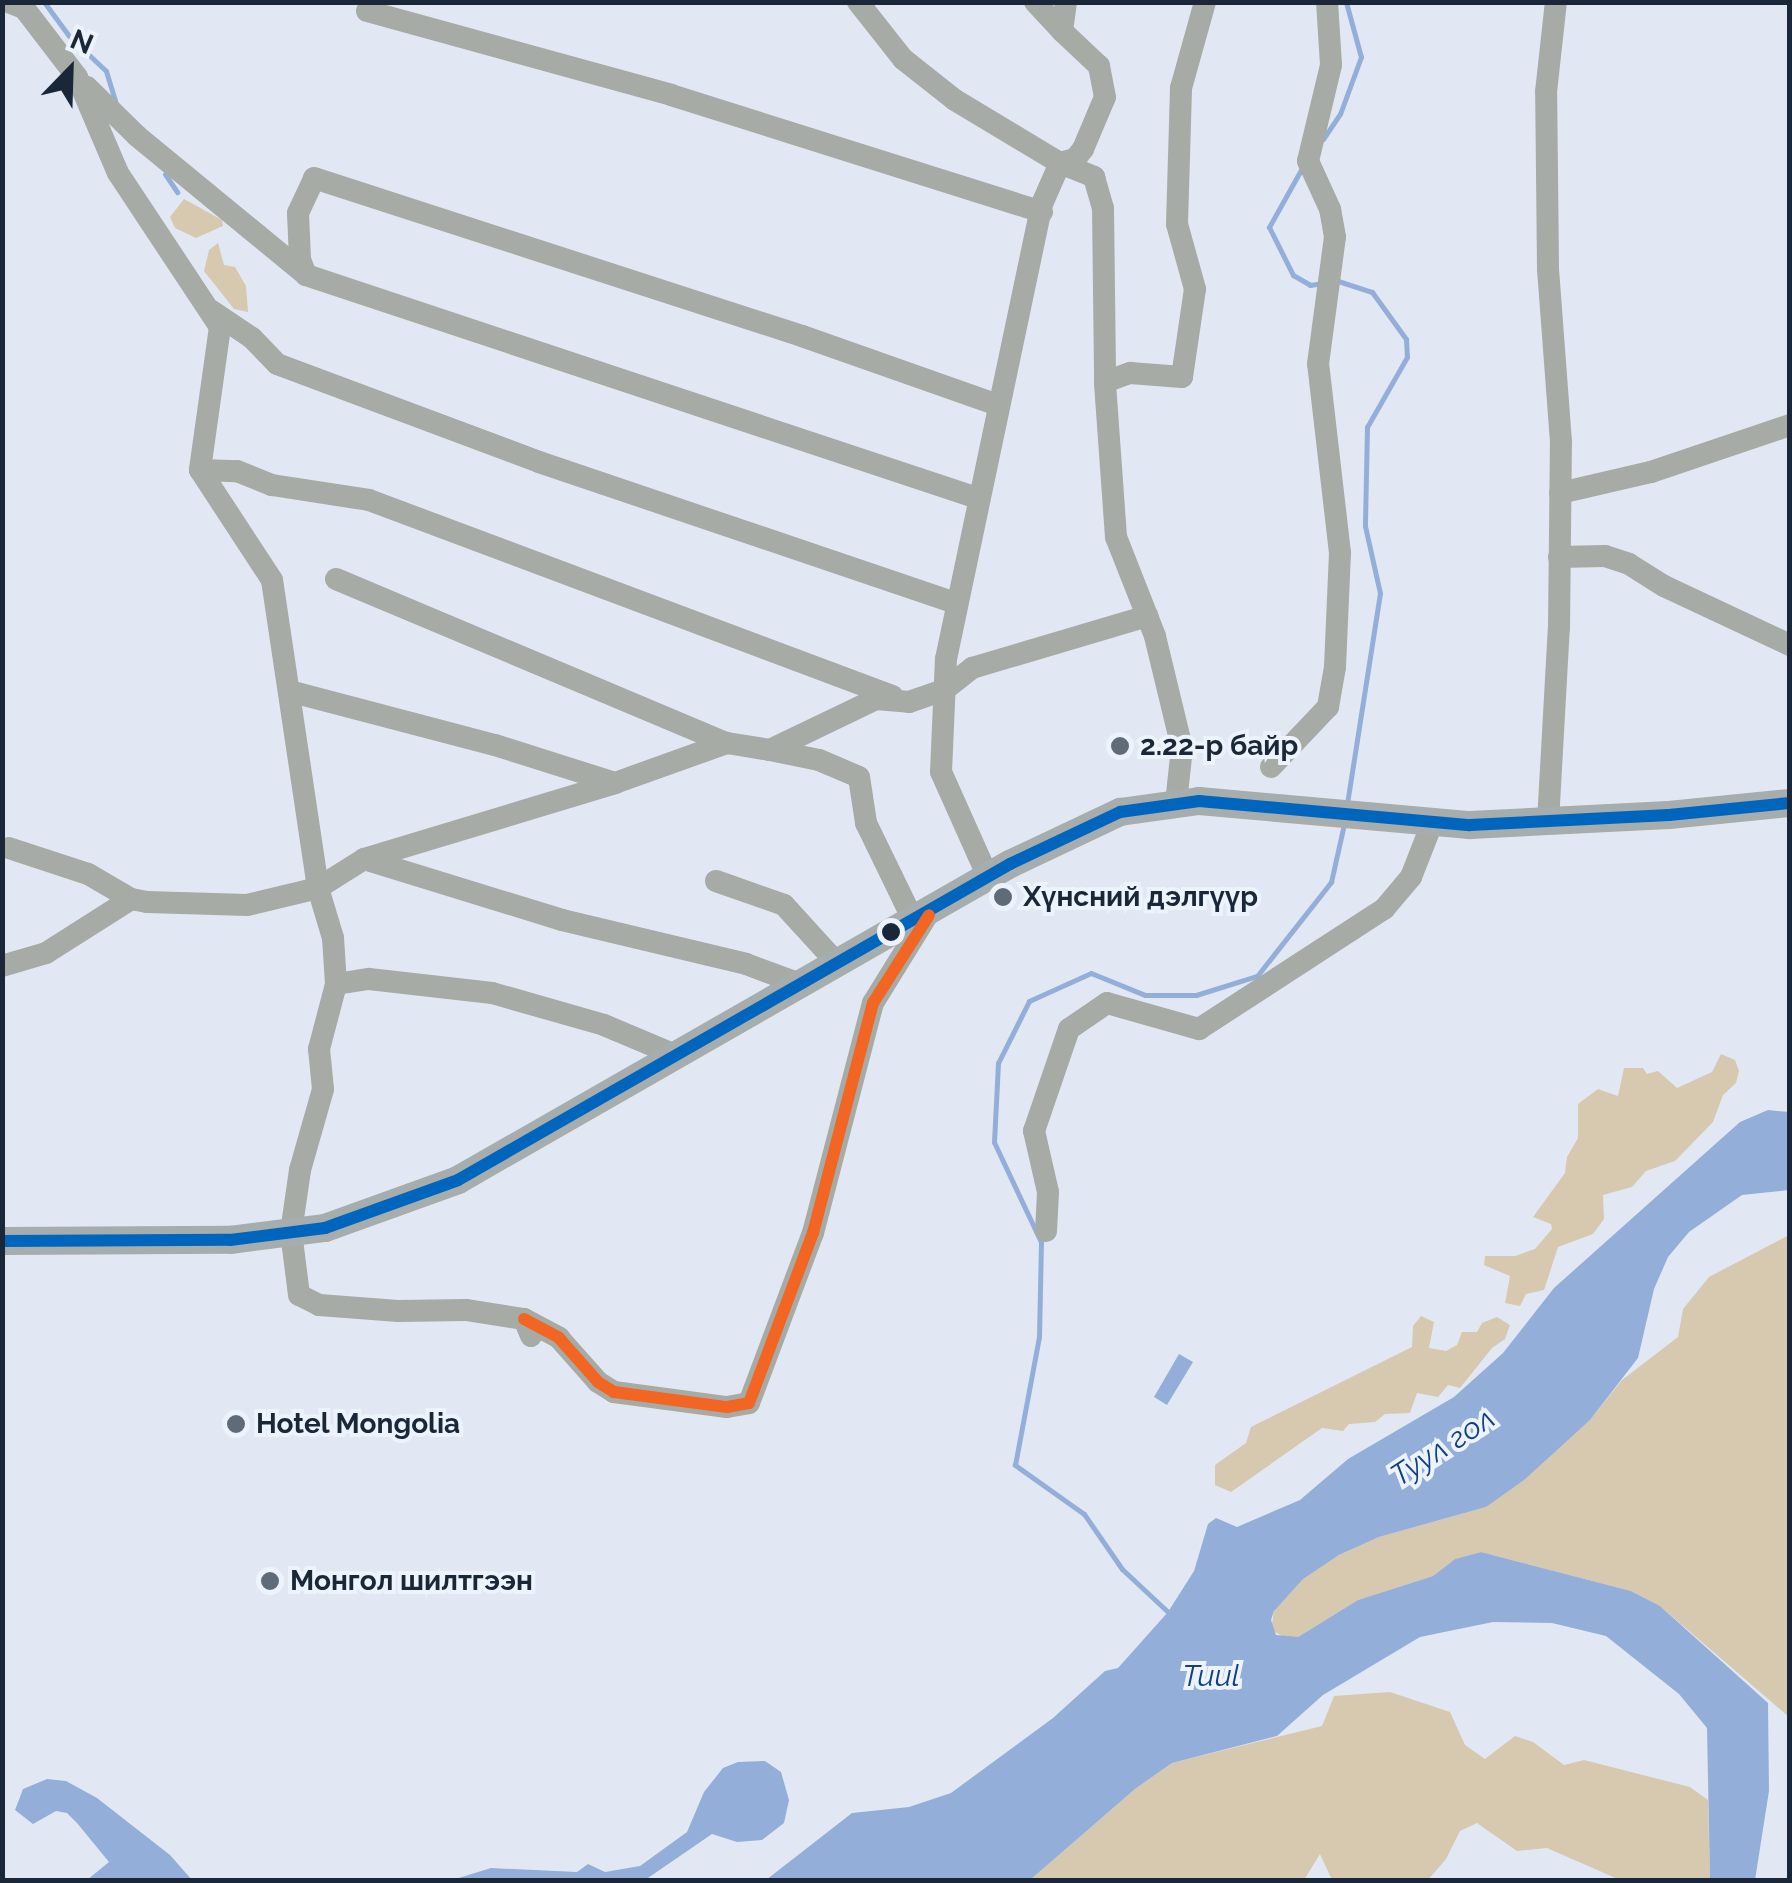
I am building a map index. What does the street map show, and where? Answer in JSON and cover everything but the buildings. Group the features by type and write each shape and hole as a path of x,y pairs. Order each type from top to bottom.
{"main road":[{"path":"2,1241 230,1240 325,1228 458,1180 988,876 1120,812 1176,802 1315,808 1433,821 1548,822 1790,803"}],"street":[{"path":"8,2 24,8 77,77 138,136 306,275 977,498"},
{"path":"858,2 903,60 955,100 1060,163 1094,177 1103,208 1105,382 1116,536 1148,616 1182,748 1176,802"},
{"path":"988,876 941,772 944,690 956,604 1048,182 1060,163 1075,159 1083,149 1105,97 1099,66 1035,2"},
{"path":"1062,30 1066,2"},
{"path":"1105,382 1130,372 1182,377 1194,290 1177,224 1182,88 1205,2"},
{"path":"1271,767 1328,707 1336,667 1340,553 1318,364 1335,236 1330,209 1308,160 1331,65 1326,2"},
{"path":"1548,822 1560,442 1548,269 1546,92 1556,2"},
{"path":"367,11 671,95 1042,212"},
{"path":"77,77 118,173 158,239 220,327 200,470 272,580 318,888 333,938 336,984 319,1049 323,1090 300,1170 291,1232 300,1295 319,1305 398,1312 466,1310 559,1338 598,1382 614,1392 727,1407 750,1403 813,1233 873,1003 922,915 866,823 859,777 819,760 728,742 336,580"},
{"path":"306,275 300,258 298,213 314,178 689,299 998,405"},
{"path":"212,311 252,338 277,364 539,462 956,604"},
{"path":"1560,493 1651,472 1790,425"},
{"path":"200,470 237,471 272,485 369,500 910,702"},
{"path":"1559,557 1605,556 1629,564 1664,586 1790,645"},
{"path":"770,750 876,699 910,702 944,690 972,668 1148,616"},
{"path":"289,692 494,745 615,783"},
{"path":"9,848 88,874 131,899 247,905 318,888 364,859 615,783 728,742"},
{"path":"1046,1231 1048,1192 1034,1131 1069,1029 1107,1003 1198,1028 1384,909 1412,878 1433,821"},
{"path":"364,859 562,920 746,964 800,984"},
{"path":"716,881 784,904 838,963"},
{"path":"2,966 46,953 131,899"},
{"path":"336,984 369,978 492,993 604,1025 675,1056"}],"shaded area":[{"path":"184,199 222,220 223,226 196,238 175,228 170,217"},
{"path":"218,243 224,265 235,267 246,286 248,312 234,309 204,271 209,250"},
{"path":"1721,1054 1735,1060 1739,1071 1736,1083 1723,1095 1713,1122 1675,1161 1646,1171 1632,1187 1603,1195 1604,1219 1593,1234 1558,1247 1544,1290 1526,1294 1520,1306 1505,1303 1510,1276 1484,1265 1485,1256 1515,1256 1535,1249 1552,1229 1551,1224 1533,1217 1565,1173 1567,1157 1578,1138 1578,1104 1598,1089 1618,1096 1624,1068 1643,1068 1647,1074 1658,1071 1677,1088 1712,1072"},
{"path":"1789,1235 1789,1717 1660,1606 1631,1591 1481,1552 1455,1559 1433,1576 1358,1600 1298,1637 1286,1638 1271,1630 1274,1611 1282,1600 1303,1578 1339,1555 1379,1537 1486,1507 1590,1420 1622,1380 1678,1337 1683,1309 1709,1277"},
{"path":"1421,1316 1434,1322 1429,1348 1446,1351 1457,1345 1462,1332 1477,1332 1482,1323 1497,1317 1510,1325 1505,1339 1492,1348 1460,1388 1448,1385 1438,1397 1417,1393 1410,1413 1385,1414 1375,1422 1349,1424 1343,1431 1322,1428 1231,1492 1215,1485 1215,1465 1246,1443 1251,1427 1412,1347 1413,1326"},
{"path":"1390,1692 1450,1712 1465,1745 1485,1759 1515,1736 1533,1742 1564,1765 1584,1760 1690,1787 1708,1800 1710,1880 1620,1880 1547,1848 1517,1851 1477,1823 1460,1831 1446,1859 1428,1880 1332,1880 1320,1854 1304,1880 1030,1880 1135,1789 1172,1763 1322,1726 1334,1696"}],"water":[{"name":"Tuul","path":"1768,1110 1789,1112 1789,1190 1742,1195 1689,1232 1668,1257 1654,1289 1638,1358 1590,1420 1524,1480 1486,1507 1379,1537 1339,1555 1303,1579 1274,1611 1271,1620 1276,1635 1298,1637 1358,1600 1433,1576 1455,1559 1481,1552 1631,1591 1660,1606 1768,1703 1769,1791 1755,1880 1710,1880 1707,1728 1679,1694 1606,1636 1552,1623 1493,1622 1420,1637 1323,1695 1277,1736 1172,1763 1135,1789 1030,1880 766,1880 852,1813 909,1807 951,1793 1053,1718 1105,1671 1118,1668 1168,1612 1194,1571 1208,1524 1216,1518 1237,1527 1300,1500 1348,1459 1454,1397 1503,1353 1554,1288 1740,1122"},
{"path":"1179,1354 1193,1362 1167,1405 1154,1397"},
{"path":"765,1761 781,1772 789,1800 784,1823 762,1840 737,1842 712,1834 645,1880 452,1880 491,1868 577,1872 588,1864 605,1872 640,1866 687,1832 704,1792 723,1768 738,1762"},
{"path":"47,1779 66,1781 97,1798 170,1855 192,1880 87,1880 109,1862 67,1813 56,1811 33,1824 15,1810 23,1789"}],"waterway":[{"path":"44,2 69,36 106,71 116,103"},
{"path":"1323,139 1340,114 1361,57 1346,2"},
{"path":"1302,168 1269,227 1293,275 1310,285 1323,283"},
{"path":"165,174 177,192"},
{"path":"1338,281 1372,292 1406,339 1407,357 1367,427 1365,526 1380,593 1347,803"},
{"path":"1168,1612 1122,1569 1084,1514 1015,1465 1039,1337 1041,1242 994,1142 998,1063 1029,1001 1091,973 1145,995 1196,995 1257,976 1331,882 1344,824"}],"transit line":[{"path":"2,1241 230,1240 325,1228 458,1180 1010,864 1120,812 1199,801 1470,825 1669,815 1790,803"},
{"path":"524,1319 559,1338 598,1382 614,1392 727,1407 749,1403 813,1233 873,1003 929,915"}],"place":[{"name":"2.22-р байр","path":"1120,746"},
{"name":"Хүнсний дэлгүүр","path":"1003,897"},
{"name":"Hotel Mongolia","path":"236,1424"},
{"name":"Монгол шилтгээн","path":"270,1581"}],"water label":[{"name":"Туул гол","path":"1443,1447"}]}
